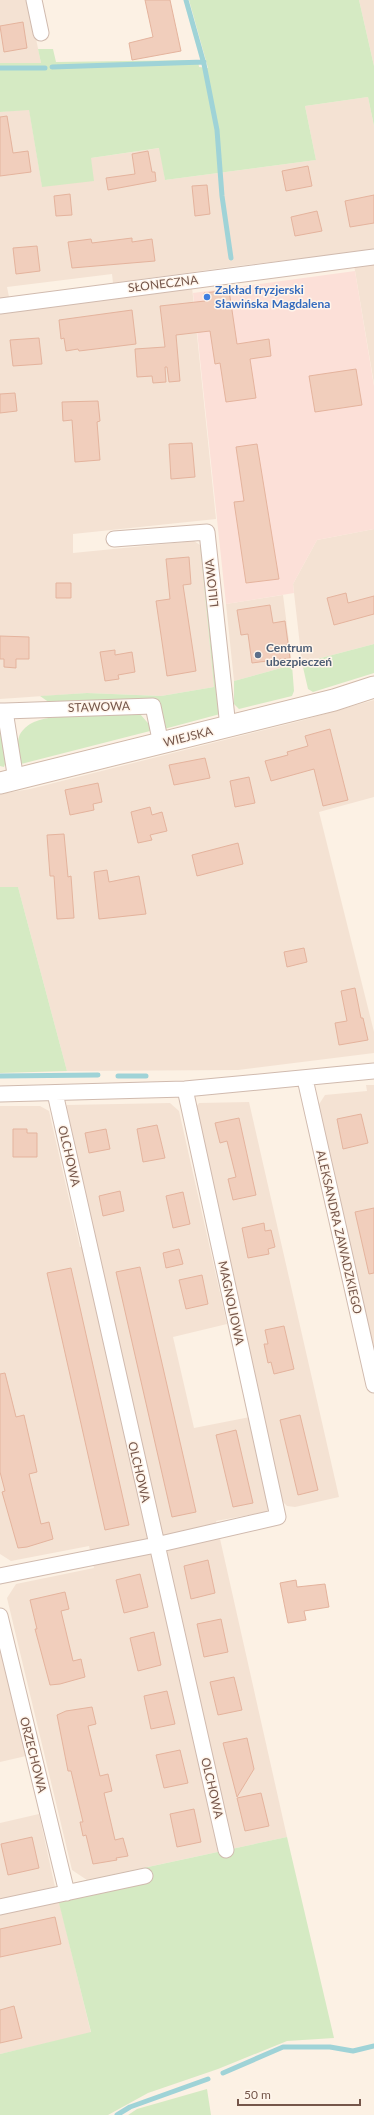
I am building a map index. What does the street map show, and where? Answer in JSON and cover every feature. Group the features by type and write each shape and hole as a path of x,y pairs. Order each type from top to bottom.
{"street":[{"path":"34,0 41,33"},
{"name":"SŁONECZNA","path":"0,306 374,257"},
{"name":"LILIOWA","path":"114,539 207,532 228,727"},
{"name":"WIEJSKA","path":"8,781 334,700 374,687"},
{"name":"STAWOWA","path":"8,781 3,711 153,706 161,744"},
{"path":"0,1094 185,1089 305,1079 374,1071"},
{"name":"ALEKSANDRA ZAWADZKIEGO","path":"305,1079 374,1385"},
{"name":"MAGNOLIOWA","path":"156,1545 278,1517 185,1089"},
{"name":"OLCHOWA","path":"55,1093 226,1850"},
{"path":"0,1576 156,1545"},
{"name":"ORZECHOWA","path":"0,1616 67,1893"},
{"path":"0,1907 145,1876"}],"shaded area":[{"path":"0,0 28,0 41,63 0,63"},
{"path":"359,0 374,0 374,66"},
{"path":"368,97 374,126 374,250 237,266 113,283 112,274 7,287 9,297 0,299 0,112 29,109 42,186 91,158 160,148 165,180 316,160 305,106"},
{"path":"374,263 374,384 354,265"},
{"path":"355,271 374,386 374,529 317,540 293,584 294,593 226,604 193,293"},
{"path":"192,287 216,519 73,534 73,553 194,541 200,545 214,687 161,696 87,693 0,699 0,313"},
{"path":"374,529 374,644 302,663 293,584 317,540"},
{"path":"283,595 292,665 234,681 226,604"},
{"path":"374,700 374,797 319,812 374,1032 374,1053 238,1070 67,1071 18,887 0,887 0,794 30,789 300,721"},
{"path":"366,1085 374,1085 374,1355 316,1109 325,1095 367,1091"},
{"path":"249,1102 339,1497 295,1507 287,1506 283,1502 194,1110 199,1103"},
{"path":"170,1103 179,1111 227,1324 173,1337 194,1428 250,1417 271,1508 265,1512 216,1521 287,1837 87,1880 72,1870 7,1598 16,1584 94,1568 89,1546 11,1561 0,1554 0,1106 40,1106 49,1111 80,1247 94,1248 64,1110 67,1105"},
{"path":"0,1648 26,1756 0,1762"},
{"path":"39,1814 55,1887 0,1899 0,1823"},
{"path":"59,1901 91,2033 0,2054 0,1914"}],"green space":[{"path":"189,0 359,0 374,66 374,126 368,97 305,106 316,160 165,180 159,148 91,158 94,181 42,187 29,110 0,112 0,63 41,63 38,49 53,49 56,62 198,60 199,67 208,68"},
{"path":"200,545 203,552 220,714 164,729 159,702 50,703 40,696 87,693 161,696 214,687"},
{"path":"374,644 374,673 313,692 308,689 302,663"},
{"path":"292,665 294,691 292,696 239,709 234,704 234,681"},
{"path":"140,714 154,730 21,764 18,740 21,732 34,722 71,715"},
{"path":"0,723 6,761 4,767 0,766"},
{"path":"0,887 18,887 67,1071 0,1073"},
{"path":"287,1837 334,2038 287,2041 218,2069 148,2093 108,2115 0,2115 0,2054 91,2032 55,1887"},
{"path":"207,2089 211,2115 128,2115 137,2109"}],"building":[{"path":"145,0 170,0 181,51 132,60 129,43 153,37"},
{"path":"23,22 27,48 4,52 0,26"},
{"path":"7,116 13,153 28,151 31,172 0,176 0,117"},
{"path":"148,151 152,172 155,172 156,181 108,190 106,178 135,174 132,154"},
{"path":"308,166 312,186 286,191 282,171"},
{"path":"207,185 210,214 195,216 192,186"},
{"path":"70,194 72,215 56,216 54,196"},
{"path":"374,195 374,223 350,227 345,201"},
{"path":"317,211 322,231 295,236 291,217"},
{"path":"132,238 132,242 152,239 155,261 72,268 68,242 91,239 92,243"},
{"path":"37,246 40,271 16,274 13,248"},
{"path":"229,290 237,344 269,339 271,356 250,359 256,398 226,402 220,363 215,364 210,331 176,335 180,381 169,382 167,367 165,367 166,382 153,383 152,376 137,377 135,349 165,347 160,306 205,301 204,293"},
{"path":"132,310 136,344 79,351 78,349 66,351 64,338 61,339 59,320"},
{"path":"39,338 42,364 13,366 10,340"},
{"path":"356,369 362,405 315,412 309,376"},
{"path":"15,393 17,411 0,413 0,394"},
{"path":"98,401 100,421 97,422 100,460 75,462 72,420 63,421 62,402"},
{"path":"192,443 195,477 171,479 169,444"},
{"path":"257,444 279,579 246,583 234,502 244,501 236,447"},
{"path":"189,557 191,584 183,585 196,671 167,676 156,601 170,599 166,559"},
{"path":"56,583 71,583 71,598 56,598"},
{"path":"346,593 348,603 374,596 374,614 334,625 327,598"},
{"path":"270,605 273,623 285,621 290,658 252,663 248,634 241,635 237,610"},
{"path":"0,636 29,637 29,659 16,659 16,668 4,667 4,659 0,659"},
{"path":"115,650 115,655 132,652 135,672 118,675 119,679 105,681 100,652"},
{"path":"330,729 348,800 323,806 314,769 271,781 265,761 288,755 287,752 308,746 305,736"},
{"path":"205,758 210,778 174,785 169,765"},
{"path":"249,777 255,803 235,807 230,781"},
{"path":"98,783 102,802 93,804 94,810 70,815 65,790"},
{"path":"150,807 152,815 162,812 167,831 150,835 152,840 138,843 131,812"},
{"path":"64,834 68,877 71,876 74,918 57,919 54,876 50,876 47,835"},
{"path":"238,843 243,864 197,876 192,855"},
{"path":"107,870 109,882 139,876 146,914 99,919 94,872"},
{"path":"304,948 307,962 287,967 284,952"},
{"path":"355,988 361,1018 363,1018 368,1040 339,1045 335,1023 347,1021 341,991"},
{"path":"361,1114 368,1143 343,1149 337,1119"},
{"path":"239,1118 256,1195 233,1200 228,1179 236,1177 227,1141 220,1143 215,1123"},
{"path":"157,1125 165,1158 143,1162 137,1129"},
{"path":"13,1129 27,1129 27,1133 37,1133 37,1157 13,1157"},
{"path":"106,1129 110,1149 89,1153 85,1133"},
{"path":"120,1191 124,1211 103,1216 99,1196"},
{"path":"183,1192 190,1224 173,1228 166,1196"},
{"path":"374,1208 374,1273 369,1274 355,1212"},
{"path":"264,1223 265,1231 271,1230 275,1247 268,1249 269,1254 248,1258 242,1228"},
{"path":"179,1249 183,1264 166,1268 163,1253"},
{"path":"140,1267 196,1512 172,1517 116,1272"},
{"path":"71,1268 129,1525 105,1530 47,1273"},
{"path":"202,1275 208,1304 186,1309 179,1280"},
{"path":"284,1326 294,1369 274,1374 271,1362 268,1363 264,1344 268,1344 265,1330"},
{"path":"5,1373 16,1417 24,1415 37,1472 29,1474 41,1524 49,1522 53,1539 27,1547 18,1548 2,1492 5,1491 0,1472 0,1374"},
{"path":"300,1415 318,1490 298,1495 280,1420"},
{"path":"236,1430 253,1503 233,1507 216,1435"},
{"path":"208,1560 215,1593 191,1599 184,1566"},
{"path":"140,1574 148,1607 124,1613 116,1580"},
{"path":"296,1580 297,1587 325,1584 329,1607 304,1611 306,1620 288,1623 280,1583"},
{"path":"65,1592 69,1609 61,1611 73,1661 81,1659 85,1677 60,1684 50,1685 35,1629 37,1629 30,1600"},
{"path":"221,1619 228,1652 204,1657 197,1624"},
{"path":"154,1632 161,1665 138,1671 130,1638"},
{"path":"234,1677 242,1710 218,1715 210,1682"},
{"path":"167,1691 175,1724 151,1729 144,1696"},
{"path":"92,1707 96,1724 88,1726 100,1776 108,1774 112,1791 104,1793 115,1840 123,1838 128,1856 116,1858 117,1860 93,1864 86,1835 83,1836 80,1822 83,1822 71,1771 68,1771 57,1715 66,1711"},
{"path":"247,1738 254,1769 237,1797 223,1743"},
{"path":"180,1750 188,1783 164,1788 156,1755"},
{"path":"261,1793 269,1826 245,1831 237,1798"},
{"path":"194,1809 201,1842 177,1847 170,1814"},
{"path":"32,1837 39,1868 8,1875 1,1844"},
{"path":"55,1917 61,1944 0,1957 0,1929"},
{"path":"14,2006 22,2038 0,2043 0,2010"}],"waterway":[{"path":"186,0 204,64 217,130 222,196 231,258"},
{"path":"52,67 204,62"},
{"path":"0,68 45,68"},
{"path":"0,1076 98,1075"},
{"path":"118,1076 146,1076"},
{"path":"223,2073 283,2047 330,2047 353,2051 374,2046"},
{"path":"117,2115 130,2107 208,2079"}],"place":[{"name":"Zakład fryzjerski Sławińska Magdalena","path":"207,297"},
{"name":"Centrum ubezpieczeń","path":"258,655"}]}
